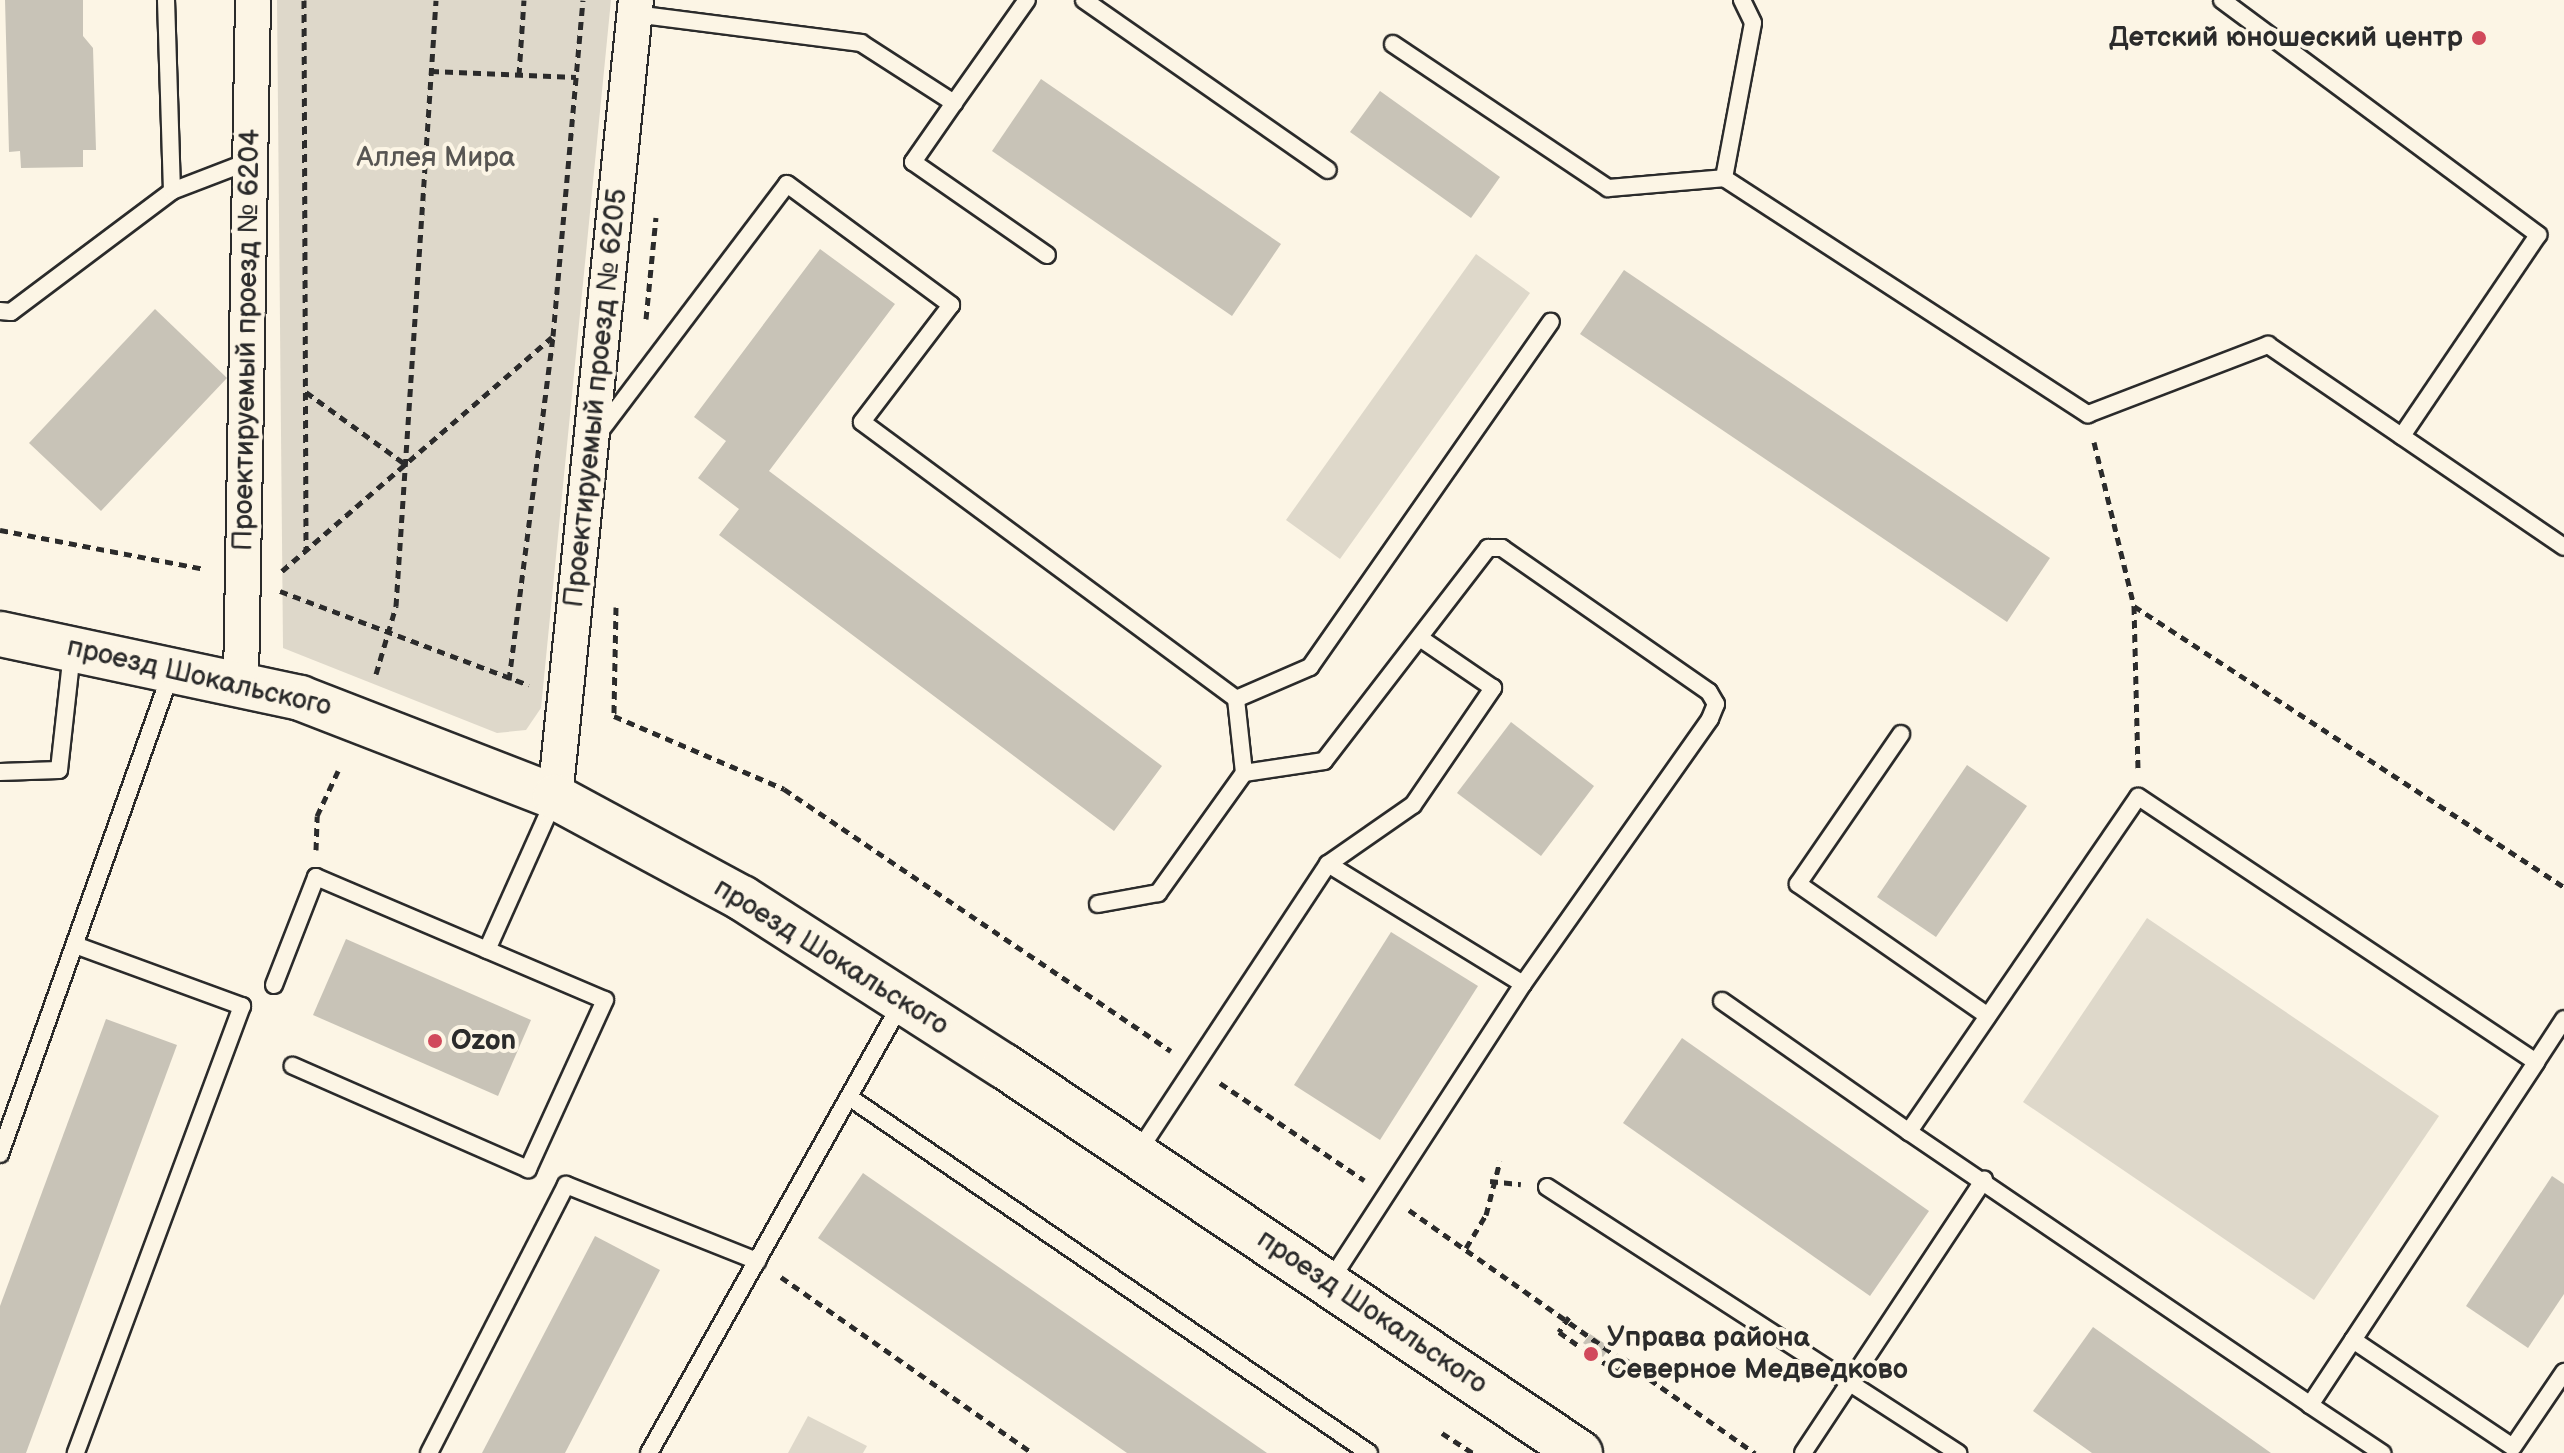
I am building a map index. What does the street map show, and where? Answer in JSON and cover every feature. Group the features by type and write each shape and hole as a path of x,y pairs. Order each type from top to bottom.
{"street":[{"name":"Проектируемый проезд № 6204","path":"241,681 253,0"},
{"name":"Проектируемый проезд № 6205","path":"555,797 636,7"},
{"name":"проезд Шокальского","path":"0,634 241,681 359,716 555,797 742,898 903,1001 1137,1153 1580,1453"}],"lane":[{"path":"166,0 172,191"},
{"path":"1027,0 913,162 1047,255"},
{"path":"1084,0 1328,170"},
{"path":"1724,178 1753,23 1742,0"},
{"path":"2222,0 2538,235 2402,436"},
{"path":"636,7 861,43 954,103"},
{"path":"1393,44 1608,188 1724,178 2088,414 2268,345 2564,547"},
{"path":"0,311 11,312 172,191 250,161"},
{"path":"592,442 787,184 951,305 862,422 1236,699 1244,773 1158,893 1098,904"},
{"path":"1236,699 1310,667 1551,322"},
{"path":"1244,773 1324,761 1420,638 1478,556 1502,548 1709,692 1716,704 1523,984 1329,1282"},
{"path":"1137,1153 1197,1068 1328,864 1413,805 1493,688 1420,638"},
{"path":"0,772 59,770 72,646"},
{"path":"0,1154 174,666"},
{"path":"1901,734 1798,884 1988,1016"},
{"path":"487,950 555,797"},
{"path":"1909,1132 2138,797 2536,1062"},
{"path":"1328,864 1523,984"},
{"path":"274,985 316,877 605,1000 528,1169 293,1066"},
{"path":"75,945 242,1006 76,1453"},
{"path":"649,1453 903,1001"},
{"path":"1722,1001 1909,1132 2382,1453"},
{"path":"2310,1405 2564,1019"},
{"path":"849,1097 1369,1453"},
{"path":"1803,1453 1984,1180"},
{"path":"429,1453 566,1185 757,1261"},
{"path":"1547,1187 1853,1381 1958,1453"},
{"path":"2353,1340 2513,1447 2564,1372"}],"path":[{"path":"304,0 306,551"},
{"path":"376,674 388,631 405,464 436,0"},
{"path":"519,75 524,0"},
{"path":"509,680 553,336 583,0"},
{"path":"431,71 576,77"},
{"path":"641,377 657,206"},
{"path":"275,577 553,336"},
{"path":"305,391 405,464"},
{"path":"2088,414 2134,606 2138,797"},
{"path":"0,530 206,569"},
{"path":"265,586 509,680 540,687"},
{"path":"617,595 614,716 784,789 1569,1317 1755,1453"},
{"path":"2134,606 2564,887"},
{"path":"317,816 338,771"},
{"path":"1466,1248 1486,1215 1500,1161"},
{"path":"757,1261 1032,1453"},
{"path":"1569,1317 1559,1332 1618,1372 1628,1358"},
{"path":"1442,1433 1473,1453"}],"green space":[{"name":"Аллея Мира","path":"277,0 611,0 541,708 526,730 497,733 283,648"},
{"path":"1476,254 1530,293 1340,559 1286,520"},
{"path":"2147,918 2439,1116 2314,1300 2023,1102"},
{"path":"808,1416 867,1446 863,1453 788,1453"}],"building":[{"path":"5,0 83,0 83,36 93,48 96,150 83,150 83,167 21,168 20,151 9,152"},
{"path":"1041,79 1281,244 1232,316 992,151"},
{"path":"1380,91 1500,177 1471,218 1350,132"},
{"path":"820,249 895,304 769,471 1162,766 1114,831 719,535 739,509 698,478 726,441 694,417"},
{"path":"1624,270 2050,558 2007,622 1580,334"},
{"path":"155,309 227,378 101,511 29,443"},
{"path":"1511,722 1594,786 1541,856 1457,793"},
{"path":"1967,765 2027,806 1936,937 1877,897"},
{"path":"1391,932 1478,986 1380,1140 1294,1085"},
{"path":"346,939 531,1020 498,1096 313,1015"},
{"path":"106,1019 177,1045 26,1453 0,1453 0,1306"},
{"path":"1682,1038 1929,1211 1870,1296 1623,1123"},
{"path":"863,1173 1267,1453 1127,1453 818,1238"},
{"path":"2552,1176 2564,1184 2564,1294 2528,1348 2466,1306"},
{"path":"595,1236 660,1270 565,1453 482,1453"},
{"path":"2093,1327 2271,1453 2092,1453 2033,1411"},
{"path":"1590,1334 1610,1347 1603,1357 1583,1343"}],"place":[{"name":"Детский юношеский центр","path":"2479,38"},
{"name":"Ozon","path":"435,1041"},
{"name":"Управа района Северное Медведково","path":"1591,1354"}]}
